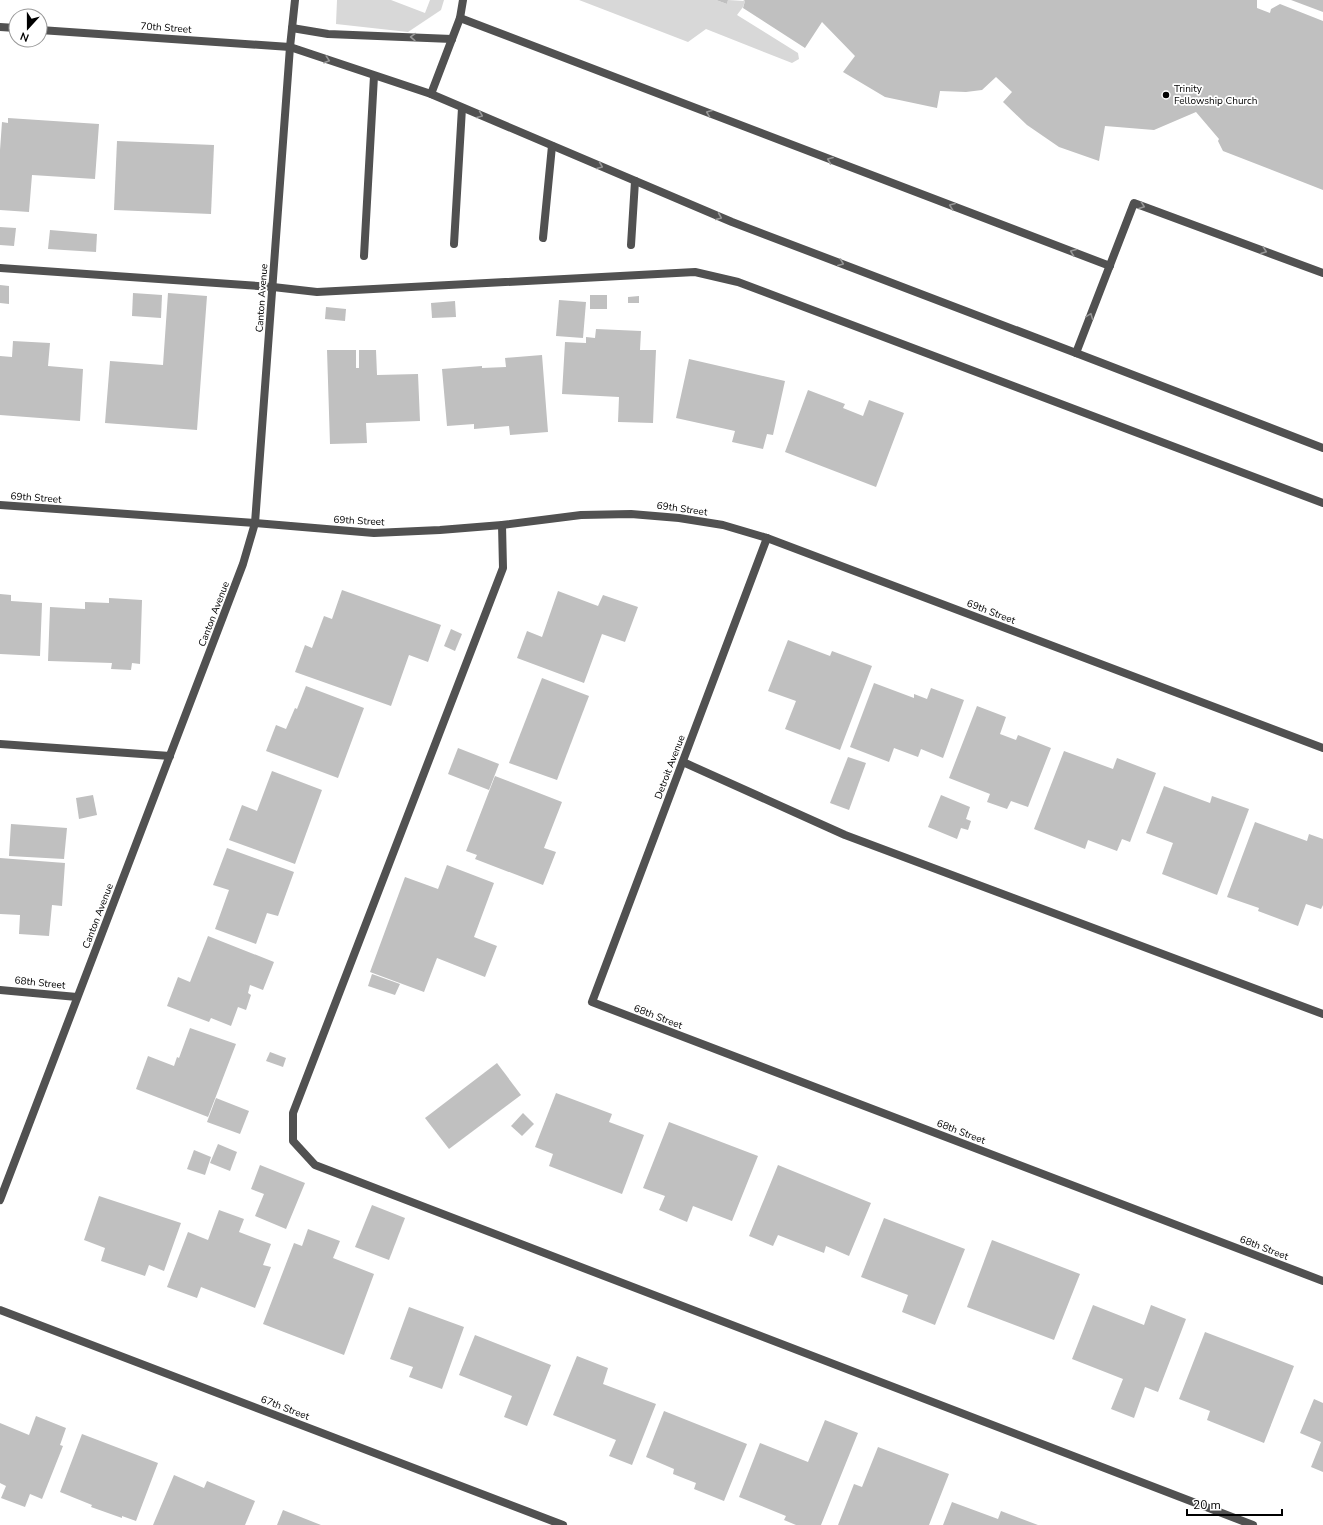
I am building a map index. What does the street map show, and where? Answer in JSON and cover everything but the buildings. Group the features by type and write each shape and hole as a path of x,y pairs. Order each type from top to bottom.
{"street":[{"name":"Canton Avenue","path":"0,1200 243,564 255,523 290,47 295,0"},
{"path":"431,94 460,18 463,0"},
{"path":"460,18 1110,266"},
{"path":"292,28 328,34 452,39"},
{"name":"70th Street","path":"48,31 290,47 431,94 732,222 1323,448"},
{"path":"364,256 374,76"},
{"path":"454,244 462,108"},
{"path":"543,238 552,146"},
{"path":"631,245 635,181"},
{"path":"1076,353 1134,203 1323,273"},
{"path":"0,268 273,287 318,292 695,272 738,282 1323,503"},
{"name":"69th Street","path":"0,505 374,533 502,525 581,515 630,514 679,518 723,526 767,538 1323,748"},
{"path":"502,525 503,568 293,1113 293,1141 315,1166 1253,1525"},
{"name":"Detroit Avenue","path":"592,1002 767,538"},
{"path":"0,744 170,756"},
{"path":"683,762 845,835 1323,1014"},
{"name":"68th Street","path":"0,990 77,997"},
{"name":"68th Street","path":"592,1002 1323,1281"},
{"name":"67th Street","path":"0,1310 563,1525"}],"shaded area":[{"path":"337,0 391,0 425,13 430,0 444,0 441,10 408,32 336,24"},
{"path":"579,0 716,0 727,4 728,0 745,1 743,7 737,15 798,53 799,59 792,63 706,29 688,42"}],"place":[{"name":"Trinity Fellowship Church","path":"1166,95"}]}
